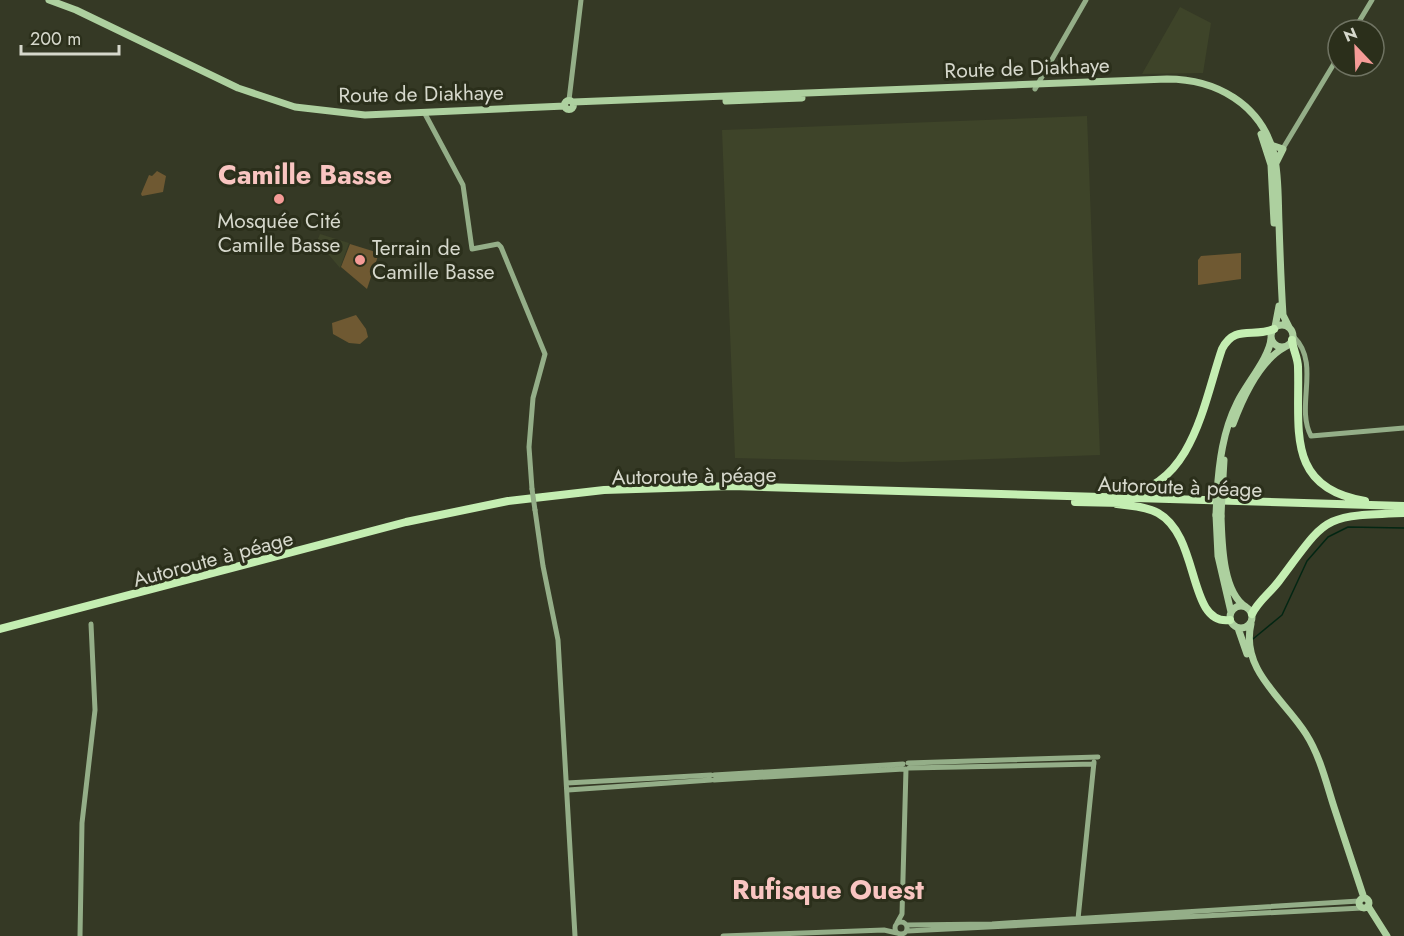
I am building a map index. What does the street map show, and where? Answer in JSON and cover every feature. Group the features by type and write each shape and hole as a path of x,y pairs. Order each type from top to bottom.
{"highway":[{"path":"1095,496 1143,490 1167,476 1177,465 1190,443 1227,340 1242,331 1273,331"},
{"path":"1293,339 1298,363 1301,451 1313,477 1328,490 1341,496 1404,505"},
{"path":"0,629 406,522 489,504 568,493 689,485 1404,505"},
{"name":"Autoroute à péage","path":"0,634 406,526 493,508 558,499 687,491 1404,512"},
{"path":"1105,503 1143,508 1166,519 1182,537 1203,606 1213,617 1231,616"},
{"path":"1249,610 1308,540 1325,524 1352,515 1404,512"}],"main road":[{"name":"Route de Diakhaye","path":"49,0 94,18 238,88 273,101 313,111 348,115 569,103"},
{"name":"Route de Diakhaye","path":"62,0 228,79 294,104 368,111 1035,87 1174,79 1198,81 1227,92 1247,107 1261,125 1271,146 1279,307 1270,349 1248,381 1229,420 1221,453 1220,494"},
{"name":"Route de Diakhaye","path":"1047,86 1168,83 1203,86 1222,94 1241,108 1258,129 1275,165 1283,312 1293,339"},
{"path":"1271,146 1283,149 1275,165"},
{"path":"1285,347 1276,345 1273,331 1289,327"},
{"path":"1293,339 1269,358 1250,388 1234,421 1225,454 1220,494 1218,556 1231,616 1258,679 1302,734 1311,751 1363,904 1381,936"},
{"path":"1218,516 1226,567 1235,597 1249,610 1251,624 1249,645 1258,671 1270,690 1306,733 1320,761 1363,904 1387,936"},
{"path":"1231,616 1236,608 1249,610"},
{"path":"1238,628 1251,624"}],"street":[{"path":"569,103 581,0"},
{"path":"1035,87 1086,0"},
{"path":"1361,18 1371,0"},
{"path":"1044,72 1047,86"},
{"path":"1272,156 1283,149 1326,77"},
{"path":"424,112 463,185 472,249 498,244 501,247 545,354 533,398 529,447 532,489 543,566 558,637 575,936"},
{"path":"1293,339 1299,343 1306,361 1308,423 1311,436 1404,428"},
{"path":"80,936 82,823 95,710 92,624"},
{"path":"568,787 773,773 1098,757 1094,764 1078,919"},
{"path":"906,767 1094,764"},
{"path":"903,931 906,767"},
{"path":"903,931 1363,904"},
{"path":"723,936 903,931 1363,904"},
{"path":"884,930 897,924 902,914"},
{"path":"897,924 903,931"},
{"path":"897,924 903,931"}],"shaded area":[{"path":"1180,7 1211,23 1203,73 1142,74"},
{"path":"1087,116 1100,455 902,462 735,458 722,130"},
{"path":"157,171 166,176 163,192 142,196 149,175 152,176"},
{"path":"320,234 349,243 340,268 329,255 315,246"},
{"name":"Terrain de Camille Basse","path":"350,244 379,253 367,289 341,267"},
{"path":"1241,253 1241,279 1198,285 1198,260 1201,256"},
{"path":"356,315 366,329 368,337 360,344 349,343 333,334 332,323"}],"waterway":[{"path":"1253,639 1282,615 1307,561 1328,537 1348,527 1404,528"}],"place":[{"name":"Mosquée Cité Camille Basse","path":"279,199"},
{"name":"Terrain de Camille Basse","path":"360,260"}],"district":[{"name":"Camille Basse","path":"305,174"},
{"name":"Rufisque Ouest","path":"828,889"}]}
